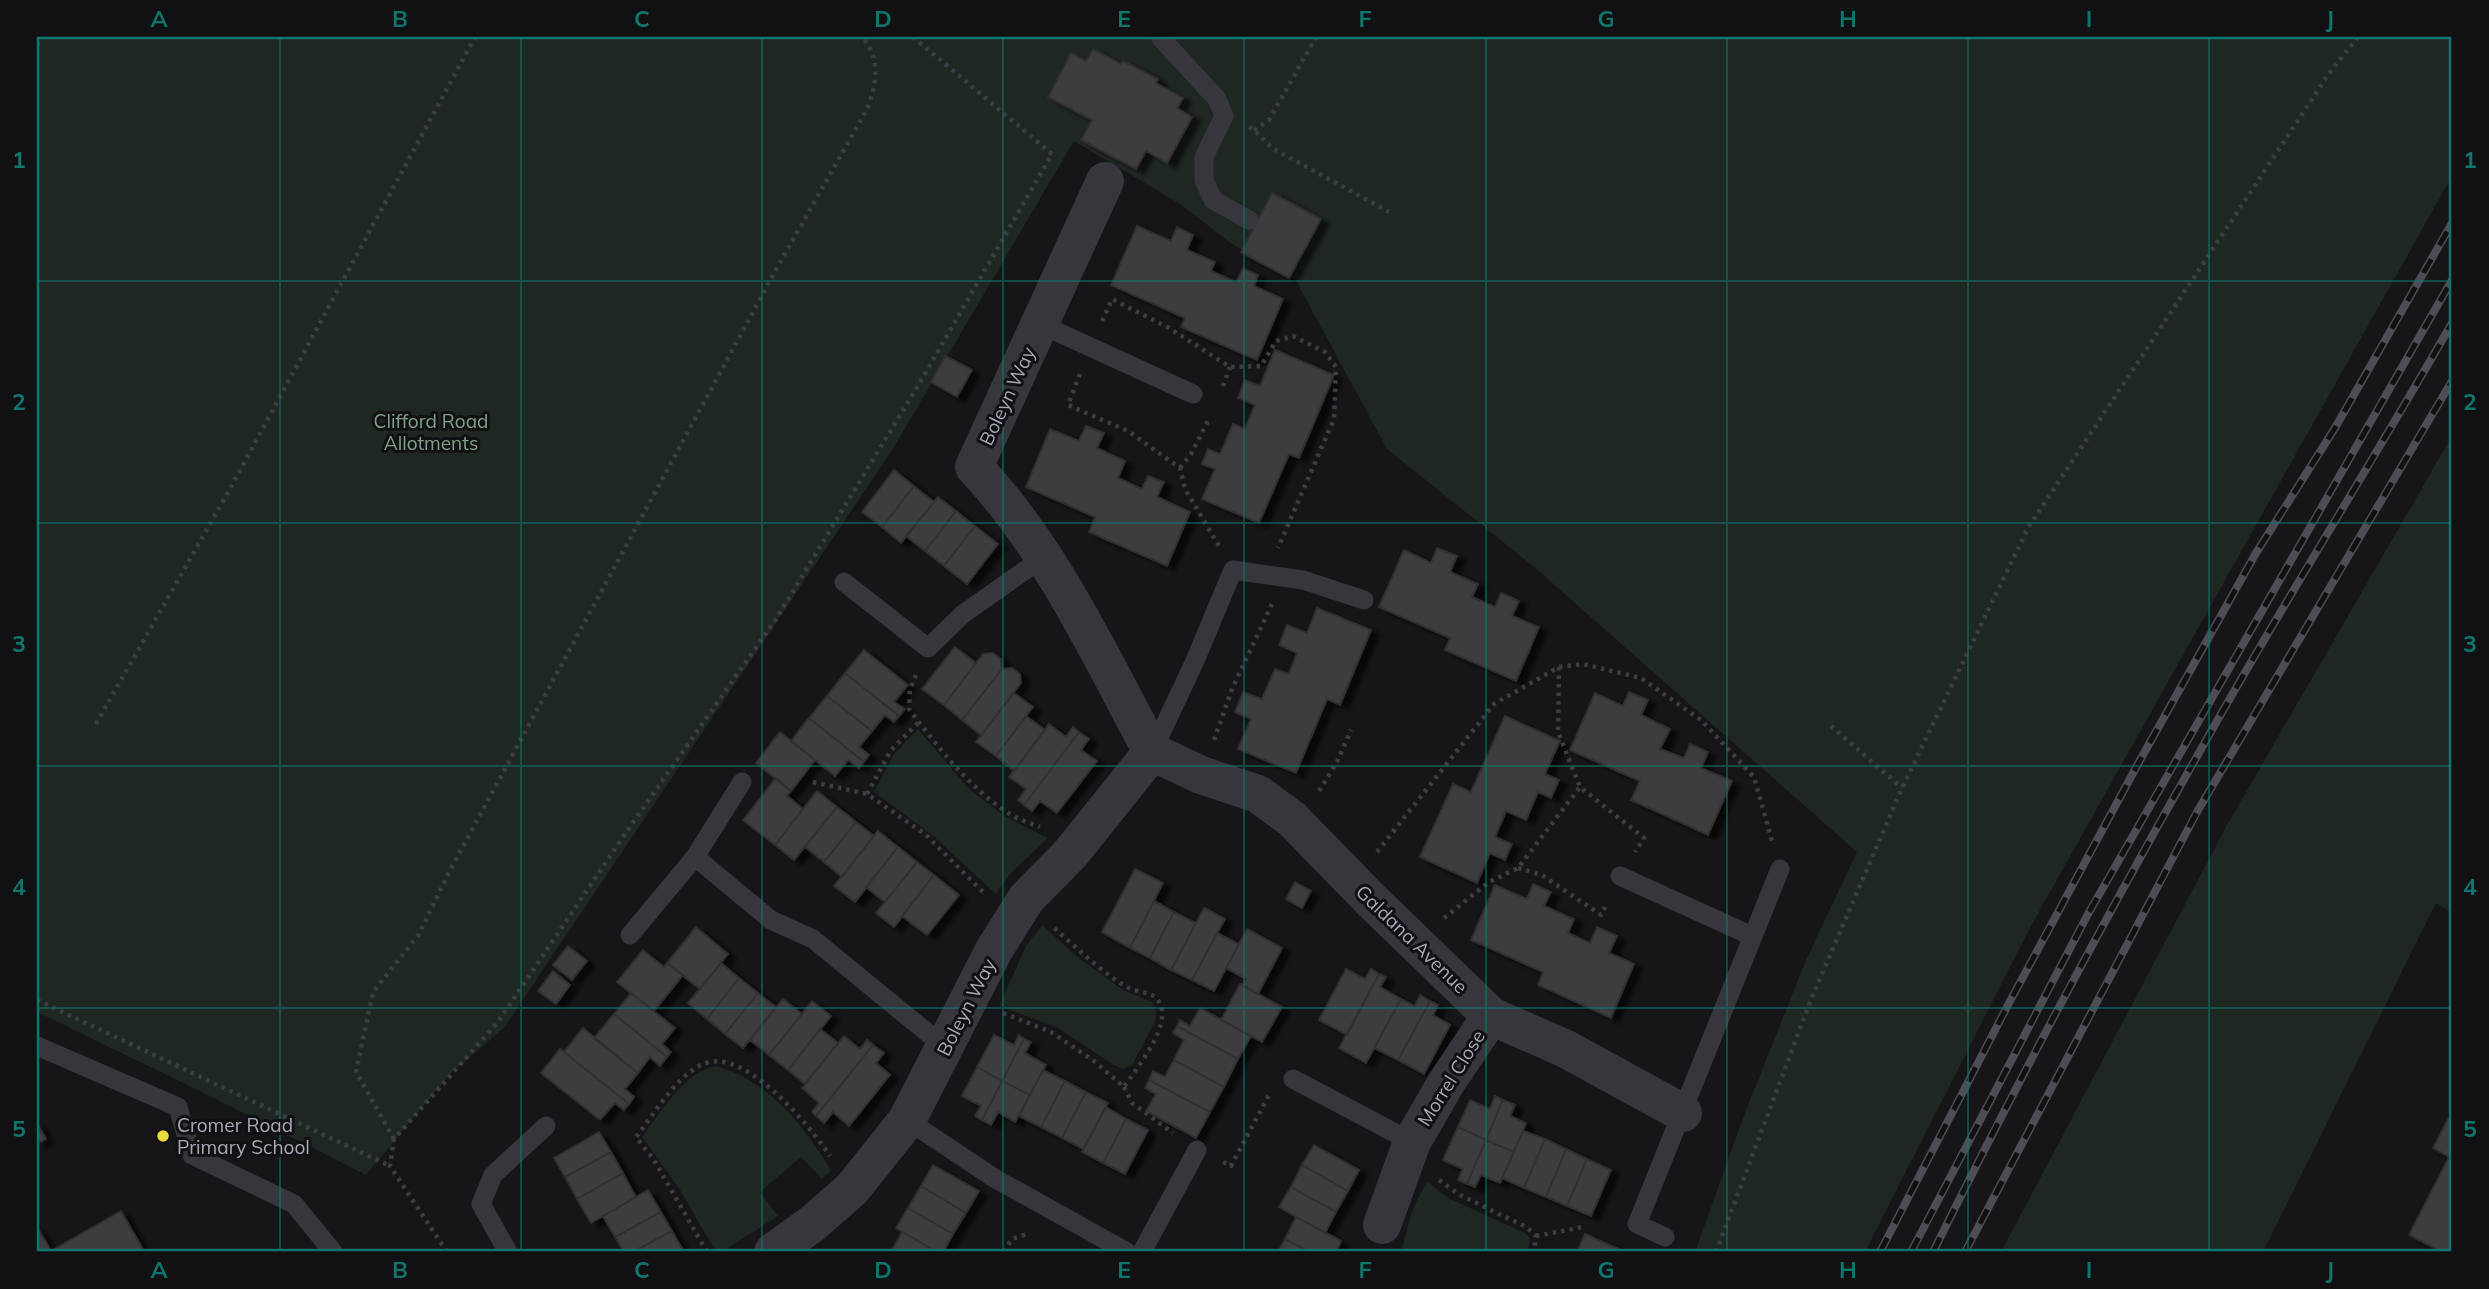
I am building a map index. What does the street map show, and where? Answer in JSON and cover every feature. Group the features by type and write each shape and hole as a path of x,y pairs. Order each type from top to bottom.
{"street":[{"name":"Boleyn Way","path":"773,1252 812,1224 852,1189 907,1120 995,950 1020,910 1152,752 1044,556 996,489 974,467 1105,181"},
{"name":"Galdana Avenue","path":"1152,752 1201,775 1258,794 1292,819 1491,1016 1566,1049 1683,1113"},
{"name":"Morrel Close","path":"1382,1225 1408,1152 1446,1083 1491,1016"}],"lane":[{"path":"1160,37 1217,99 1224,116 1204,157 1204,180 1213,200 1249,220"},
{"name":"Boleyn Way","path":"1040,324 1193,394"},
{"path":"844,582 928,648 963,614 1044,556"},
{"name":"Boleyn Way","path":"1152,752 1194,663 1233,569 1303,580 1364,600"},
{"path":"630,935 695,857 742,782"},
{"path":"695,857 771,920 813,939 946,1048"},
{"path":"1665,1237 1637,1224 1780,869"},
{"path":"1620,876 1752,936"},
{"path":"37,1046 178,1107 192,1155 294,1203 333,1252"},
{"name":"Morrel Close","path":"1293,1079 1408,1152"},
{"path":"907,1120 994,1178 1127,1252"},
{"path":"508,1252 481,1204 493,1175 546,1126"},
{"path":"1142,1252 1197,1150"}],"path":[{"path":"37,45 41,37"},
{"path":"96,724 231,486 475,37"},
{"path":"394,1139 356,1072 373,992 419,934 448,874 773,275 867,109 876,88 876,64 862,37"},
{"path":"390,1166 394,1139 498,1022 627,831 776,619 919,384 1052,155 913,37"},
{"path":"1254,130 1269,120 1316,37"},
{"path":"1716,1252 1812,997 1902,788 2028,528 2330,72 2358,37"},
{"path":"1224,116 1254,130 1272,148 1391,213"},
{"path":"1180,468 1191,454 1210,417"},
{"path":"1201,775 1232,689 1283,577"},
{"path":"928,648 910,689 909,709 954,765 974,785 1014,817 1049,831 1070,853"},
{"path":"1349,878 1382,846 1494,704 1559,667 1583,664 1640,678 1701,720 1754,777 1780,869"},
{"path":"1518,868 1542,875 1601,915 1620,876 1644,838 1580,787 1558,732 1559,667"},
{"path":"867,794 891,750 919,722"},
{"path":"1831,726 1902,788"},
{"path":"1292,819 1313,800 1336,764 1352,730"},
{"path":"813,782 867,794 925,834 1020,910 1046,921 1084,955 1127,987 1153,995 1159,1002 1162,1019 1158,1036 1124,1087"},
{"path":"1418,946 1437,923 1489,882 1518,868 1580,787"},
{"path":"970,998 1051,1032 1094,1061 1124,1087 1132,1103 1197,1150 1231,1166 1278,1079 1293,1079"},
{"path":"37,1000 390,1166 447,1252"},
{"path":"707,1252 654,1160 636,1136 687,1074 703,1063 714,1061 732,1064 779,1096 819,1140 852,1189"},
{"path":"1408,1152 1430,1173 1460,1195 1527,1227 1536,1236"},
{"path":"1536,1236 1583,1227"},
{"path":"1534,1252 1536,1236"}],"green space":[{"name":"Clifford Road Allotments","path":"37,37 2452,37 2452,176 2031,926 1865,1252 1695,1252 1743,1118 1806,960 1857,852 1533,566 1387,449 1295,279 1232,244 1180,204 1074,141 894,447 504,1028 451,1073 366,1175 37,1012"},
{"path":"2452,436 2452,913 2436,903 2263,1252 2001,1252 2227,825"},
{"path":"918,729 968,788 1004,816 1048,838 1011,873 996,894 931,834 874,792 894,754"},
{"path":"1042,925 1080,959 1125,991 1152,1002 1156,1011 1155,1022 1132,1065 1123,1069 1056,1027 999,1006 1026,946"},
{"path":"715,1066 734,1072 751,1082 783,1106 809,1137 831,1170 822,1179 801,1157 760,1192 778,1216 722,1252 716,1252 680,1190 642,1137 683,1085 703,1070"},
{"path":"1427,1181 1448,1198 1525,1233 1530,1238 1528,1252 1401,1252 1412,1211"}],"building":[{"path":"1093,49 1158,79 1156,83 1183,98 1177,108 1192,117 1167,163 1146,151 1136,169 1081,140 1092,120 1048,97 1071,53 1086,61"},
{"path":"1272,193 1321,219 1289,278 1241,252"},
{"path":"1137,226 1171,241 1177,227 1193,235 1187,250 1215,262 1211,271 1236,282 1243,268 1258,275 1254,286 1283,299 1257,360 1181,327 1185,318 1111,285"},
{"path":"1275,350 1334,375 1299,458 1289,454 1259,523 1202,499 1215,469 1202,464 1208,449 1220,454 1233,424 1245,429 1255,405 1238,398 1245,380 1260,386"},
{"path":"945,356 972,370 957,397 931,382"},
{"path":"1086,426 1104,433 1097,448 1125,461 1118,478 1142,489 1148,476 1164,482 1157,497 1190,512 1167,566 1089,532 1095,517 1026,487 1050,429 1079,441"},
{"path":"894,470 914,486 882,527 862,512"},
{"path":"914,486 934,502 901,543 882,527"},
{"path":"938,497 956,511 925,551 906,536"},
{"path":"956,511 975,526 944,566 925,551"},
{"path":"975,526 998,544 967,584 944,566"},
{"path":"1437,548 1457,556 1450,572 1478,584 1472,597 1495,607 1501,593 1519,601 1512,616 1539,627 1516,681 1445,650 1450,638 1379,607 1404,550 1431,563"},
{"path":"1317,608 1371,630 1340,705 1327,699 1296,773 1238,749 1251,719 1235,712 1243,692 1262,699 1275,669 1289,674 1297,653 1279,645 1287,625 1307,633"},
{"path":"955,647 976,663 944,705 922,689"},
{"path":"864,650 908,685 894,702 905,709 899,716 845,673"},
{"path":"993,653 1001,659 1002,669 962,720 944,705 983,654"},
{"path":"1012,668 1020,674 1021,683 981,735 962,720 1002,669"},
{"path":"845,673 899,716 894,722 885,715 872,731 827,696"},
{"path":"1629,692 1648,700 1641,715 1670,729 1660,749 1684,758 1690,744 1708,752 1701,768 1732,781 1708,835 1631,800 1640,781 1570,750 1595,693 1623,706"},
{"path":"1014,693 1033,707 996,756 976,742"},
{"path":"827,696 872,731 859,747 869,755 864,762 809,718"},
{"path":"1026,716 1045,730 1014,771 996,756"},
{"path":"1505,716 1560,741 1545,774 1559,780 1551,798 1538,792 1526,820 1506,811 1495,837 1512,844 1505,860 1490,853 1477,883 1420,857 1453,784 1471,792"},
{"path":"809,718 864,762 859,768 848,760 835,776 791,741"},
{"path":"1049,724 1066,737 1073,727 1079,732 1024,805 1018,800 1026,789 1009,777"},
{"path":"780,732 815,760 791,791 756,763"},
{"path":"1079,732 1089,739 1081,750 1097,761 1057,813 1040,801 1032,811 1024,805"},
{"path":"776,778 791,791 787,796 803,809 775,845 743,820"},
{"path":"817,791 837,807 794,860 775,845"},
{"path":"837,807 856,822 824,862 805,847"},
{"path":"856,822 874,836 842,877 824,862"},
{"path":"878,831 898,847 855,902 834,886"},
{"path":"898,847 917,862 885,902 866,887"},
{"path":"917,862 934,875 894,927 876,913"},
{"path":"1135,869 1163,883 1130,948 1102,932"},
{"path":"934,875 959,895 927,935 902,916"},
{"path":"1295,882 1311,891 1302,908 1286,899"},
{"path":"1533,884 1551,892 1544,906 1574,919 1568,933 1590,943 1597,927 1617,936 1609,953 1634,964 1611,1018 1538,985 1543,972 1471,940 1495,885 1527,899"},
{"path":"1154,901 1174,912 1150,958 1130,948"},
{"path":"1204,908 1225,919 1192,980 1171,970"},
{"path":"1174,912 1196,923 1171,970 1150,958"},
{"path":"696,927 728,954 700,989 667,963"},
{"path":"1247,929 1282,948 1258,994 1242,985 1246,979 1226,968"},
{"path":"1217,933 1239,944 1214,991 1192,980"},
{"path":"568,946 587,961 572,980 553,965"},
{"path":"643,950 664,967 667,963 683,975 654,1011 617,982"},
{"path":"721,963 739,978 707,1019 688,1003"},
{"path":"1346,969 1365,979 1371,969 1379,974 1347,1035 1319,1020"},
{"path":"553,971 570,985 556,1004 538,991"},
{"path":"1379,974 1386,977 1380,987 1401,999 1366,1063 1339,1048"},
{"path":"739,978 758,993 725,1034 707,1019"},
{"path":"1240,984 1282,1007 1262,1042 1221,1020"},
{"path":"631,993 675,1028 662,1044 671,1052 667,1057 614,1014"},
{"path":"758,993 776,1007 743,1048 725,1034"},
{"path":"1420,995 1430,1001 1398,1060 1374,1048 1401,999 1415,1006"},
{"path":"783,999 802,1014 769,1055 750,1040"},
{"path":"812,1001 831,1016 788,1070 769,1055"},
{"path":"1430,1001 1438,1005 1433,1015 1450,1025 1424,1074 1398,1060"},
{"path":"1200,1008 1251,1036 1238,1059 1177,1026 1180,1020 1190,1026"},
{"path":"614,1014 667,1057 660,1066 650,1057 638,1073 594,1038"},
{"path":"1177,1026 1238,1059 1224,1087 1174,1060 1184,1040 1173,1033"},
{"path":"583,1028 638,1073 625,1089 634,1097 629,1104 564,1052"},
{"path":"820,1029 838,1043 805,1084 788,1070"},
{"path":"994,1035 1014,1045 1019,1035 1024,1039 1002,1081 977,1067"},
{"path":"844,1036 860,1049 867,1040 873,1045 816,1116 812,1112 819,1103 802,1088"},
{"path":"1024,1039 1031,1042 1025,1053 1046,1065 1030,1095 1002,1081"},
{"path":"873,1045 884,1053 876,1063 890,1075 849,1126 833,1112 824,1123 816,1116"},
{"path":"560,1049 629,1104 624,1110 615,1103 600,1120 541,1073"},
{"path":"1174,1060 1224,1087 1210,1112 1149,1080 1153,1071 1165,1077"},
{"path":"977,1067 1002,1081 982,1120 975,1116 981,1106 962,1096"},
{"path":"1043,1070 1065,1081 1041,1127 1019,1116"},
{"path":"1149,1080 1210,1112 1196,1138 1146,1111 1156,1094 1145,1088"},
{"path":"1002,1081 1030,1095 1015,1122 998,1112 991,1125 982,1120"},
{"path":"1065,1081 1086,1092 1062,1138 1041,1127"},
{"path":"1086,1092 1108,1103 1083,1149 1062,1138"},
{"path":"1495,1096 1503,1100 1486,1140 1458,1127 1470,1100 1490,1109"},
{"path":"1503,1100 1515,1105 1510,1116 1526,1123 1514,1152 1486,1140"},
{"path":"1106,1107 1126,1119 1103,1163 1082,1152"},
{"path":"1126,1119 1148,1130 1125,1174 1103,1163"},
{"path":"2448,1119 2452,1121 2452,1252 2442,1252 2409,1235 2449,1157 2433,1148"},
{"path":"37,1124 46,1139 37,1144"},
{"path":"1458,1127 1486,1140 1467,1184 1458,1180 1463,1169 1443,1160"},
{"path":"1523,1131 1545,1139 1524,1188 1502,1178"},
{"path":"599,1132 611,1152 565,1177 554,1158"},
{"path":"1545,1139 1566,1149 1546,1197 1524,1188"},
{"path":"1486,1140 1514,1152 1500,1183 1481,1175 1475,1187 1467,1184"},
{"path":"1314,1145 1359,1170 1348,1191 1302,1165"},
{"path":"1566,1149 1587,1159 1567,1206 1546,1197"},
{"path":"611,1152 623,1173 577,1199 565,1177"},
{"path":"1587,1159 1611,1170 1591,1216 1567,1206"},
{"path":"933,1165 979,1191 966,1213 921,1186"},
{"path":"1302,1165 1348,1191 1336,1212 1291,1187"},
{"path":"623,1173 636,1197 591,1223 577,1199"},
{"path":"921,1186 966,1213 953,1234 908,1208"},
{"path":"1291,1187 1336,1212 1325,1233 1279,1207"},
{"path":"648,1190 661,1212 615,1237 603,1216"},
{"path":"908,1208 953,1234 943,1252 937,1252 896,1228"},
{"path":"121,1211 144,1251 37,1252 37,1227 51,1251"},
{"path":"661,1212 672,1231 633,1252 624,1252 615,1237"},
{"path":"1296,1217 1341,1241 1336,1252 1310,1252 1285,1239"},
{"path":"672,1231 684,1252 633,1252"},
{"path":"902,1232 937,1252 891,1252"},
{"path":"1585,1234 1625,1252 1577,1252"},
{"path":"1285,1239 1310,1252 1278,1252"}],"railway":[{"path":"1880,1252 2009,1003 2139,762 2256,553 2335,428 2452,223"},
{"path":"1911,1252 2088,914 2452,280"},
{"path":"1933,1252 2037,1048 2146,847 2249,665 2452,323"},
{"path":"1965,1252 2197,812 2452,381"}],"place":[{"name":"Cromer Road Primary School","path":"163,1136"}]}
